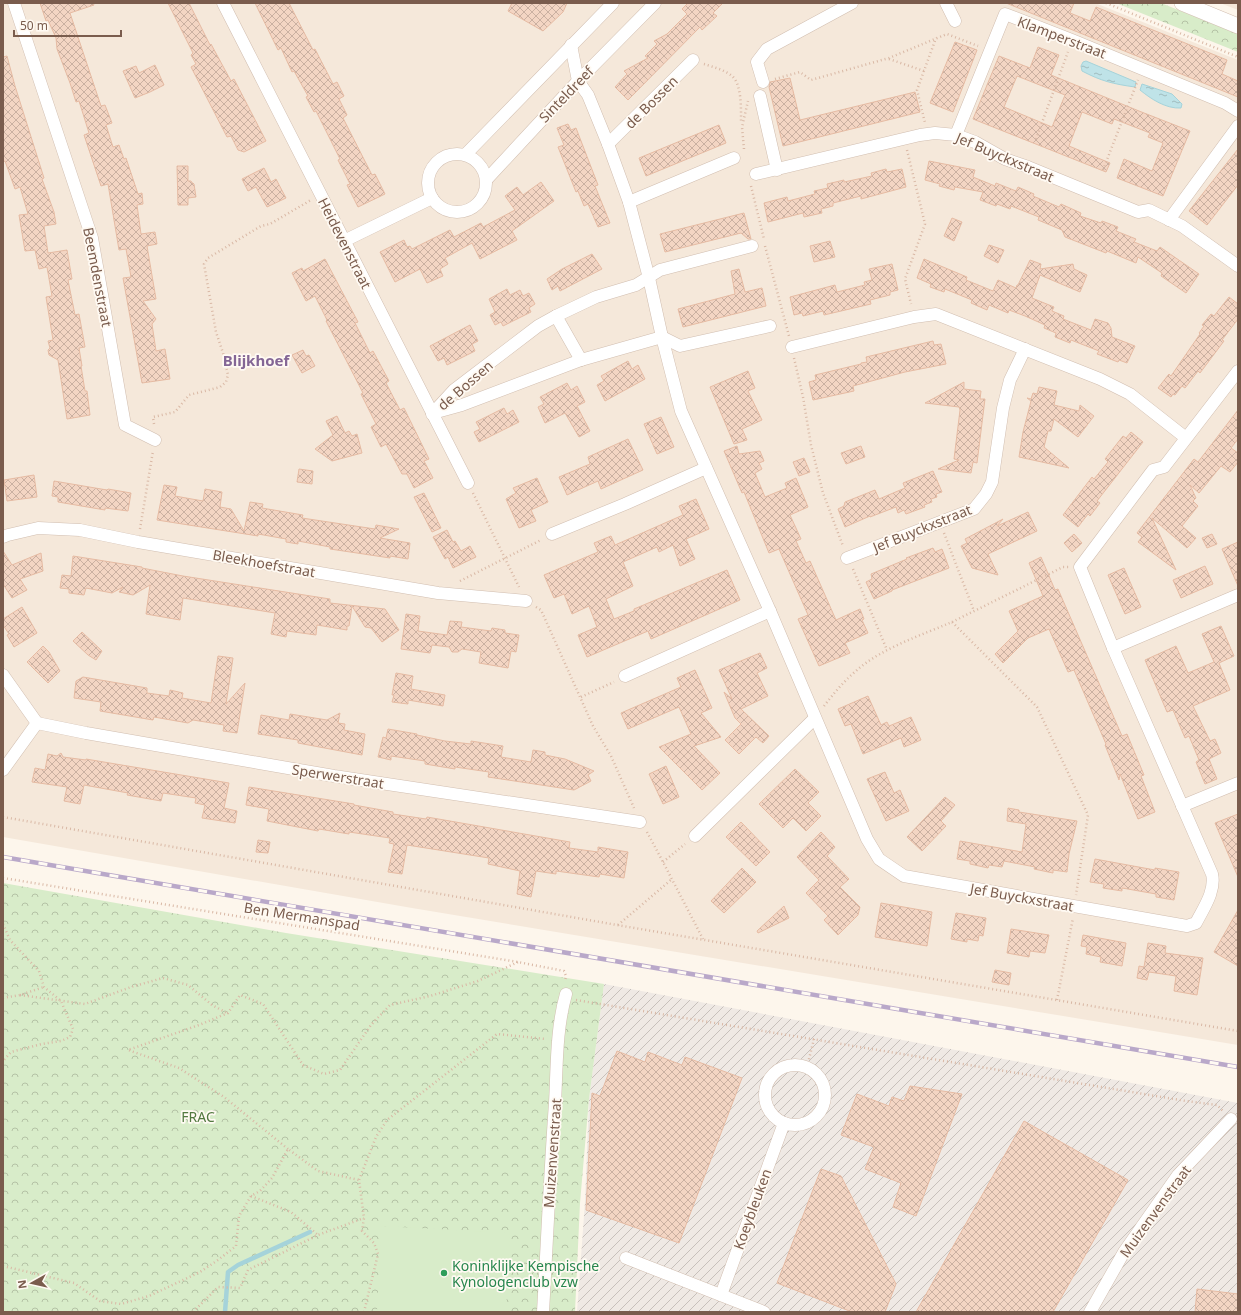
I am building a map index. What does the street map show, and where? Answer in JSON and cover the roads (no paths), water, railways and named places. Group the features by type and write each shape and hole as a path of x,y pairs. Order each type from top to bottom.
{"street":[{"name":"Beemdenstraat","path":"14,3 92,238 125,425 155,440"},
{"name":"Heidevenstraat","path":"223,3 468,483"},
{"path":"466,154 613,3"},
{"path":"763,82 757,62 767,49 852,3"},
{"path":"946,3 955,21"},
{"path":"1182,3 1238,26"},
{"name":"Sinteldreef","path":"432,198 438,206 453,212 468,210 478,204 484,194 487,179 647,6"},
{"name":"Klamperstraat","path":"956,135 1005,14 1225,102 1238,111"},
{"path":"571,45 578,81"},
{"name":"de Bossen","path":"608,144 693,60"},
{"name":"de Bossen","path":"432,414 462,405 581,360 662,337 649,278 629,202 588,95 578,81"},
{"path":"760,96 777,170"},
{"path":"1169,220 1238,126"},
{"name":"Jef Buyckxstraat","path":"753,178 777,170 927,134 940,133 956,135 975,142 1005,160 1035,170 1138,212 1149,210 1182,226 1238,266"},
{"path":"344,241 432,198 429,193 428,177 431,169 442,157 457,153 466,154 476,159 483,168 487,179"},
{"path":"629,202 734,158"},
{"name":"de Bossen","path":"432,414 454,390 538,326 556,316 596,297 636,285 660,270 752,246"},
{"path":"792,347 914,317 936,314 1100,379 1130,394 1186,438 1238,371"},
{"path":"556,316 581,360"},
{"path":"662,337 680,346 770,326"},
{"name":"Jef Buyckxstraat","path":"662,337 682,411 770,611 867,839 879,858 904,876 1187,926 1196,924 1211,893 1214,881 1212,874 1113,648 1080,567 1153,470 1164,467 1186,438"},
{"name":"Jef Buyckxstraat","path":"847,558 974,509 986,494 992,482 1003,408 1008,387 1025,349"},
{"path":"552,534 706,468"},
{"name":"Bleekhoefstraat","path":"3,537 38,528 80,530 138,542 438,593 526,601"},
{"path":"1113,648 1238,595"},
{"path":"625,676 770,611"},
{"path":"3,675 37,723 3,770"},
{"path":"695,836 815,718"},
{"name":"Sperwerstraat","path":"37,723 86,733 334,776 640,822"},
{"path":"1182,806 1238,783"},
{"name":"Muizenvenstraat","path":"543,1312 549,1185 559,1040 562,1007 570,997"},
{"path":"795,1065 806,1067 817,1075 824,1087 824,1100 819,1112 810,1121 797,1125 784,1123 774,1117 767,1107 765,1095 767,1084 773,1074 783,1067 795,1065"},
{"name":"Muizenvenstraat","path":"1090,1312 1124,1252 1178,1175 1231,1119"},
{"name":"Koeybleuken","path":"721,1295 784,1123"},
{"path":"626,1258 764,1312"}],"water":[{"path":"1086,61 1136,82 1135,87 1107,82 1082,71 1081,66 1083,62"},
{"path":"1142,84 1172,94 1182,104 1181,108 1170,107 1154,100 1140,90"}],"waterway":[{"path":"225,1312 228,1272 238,1265 310,1232"}],"railway":[{"path":"3,857 1238,1067"}],"place":[{"name":"Koninklijke Kempische Kynologenclub vzw","path":"444,1273"}],"district":[{"name":"Blijkhoef","path":"256,360"}],"park label":[{"name":"FRAC","path":"198,1116"}]}
